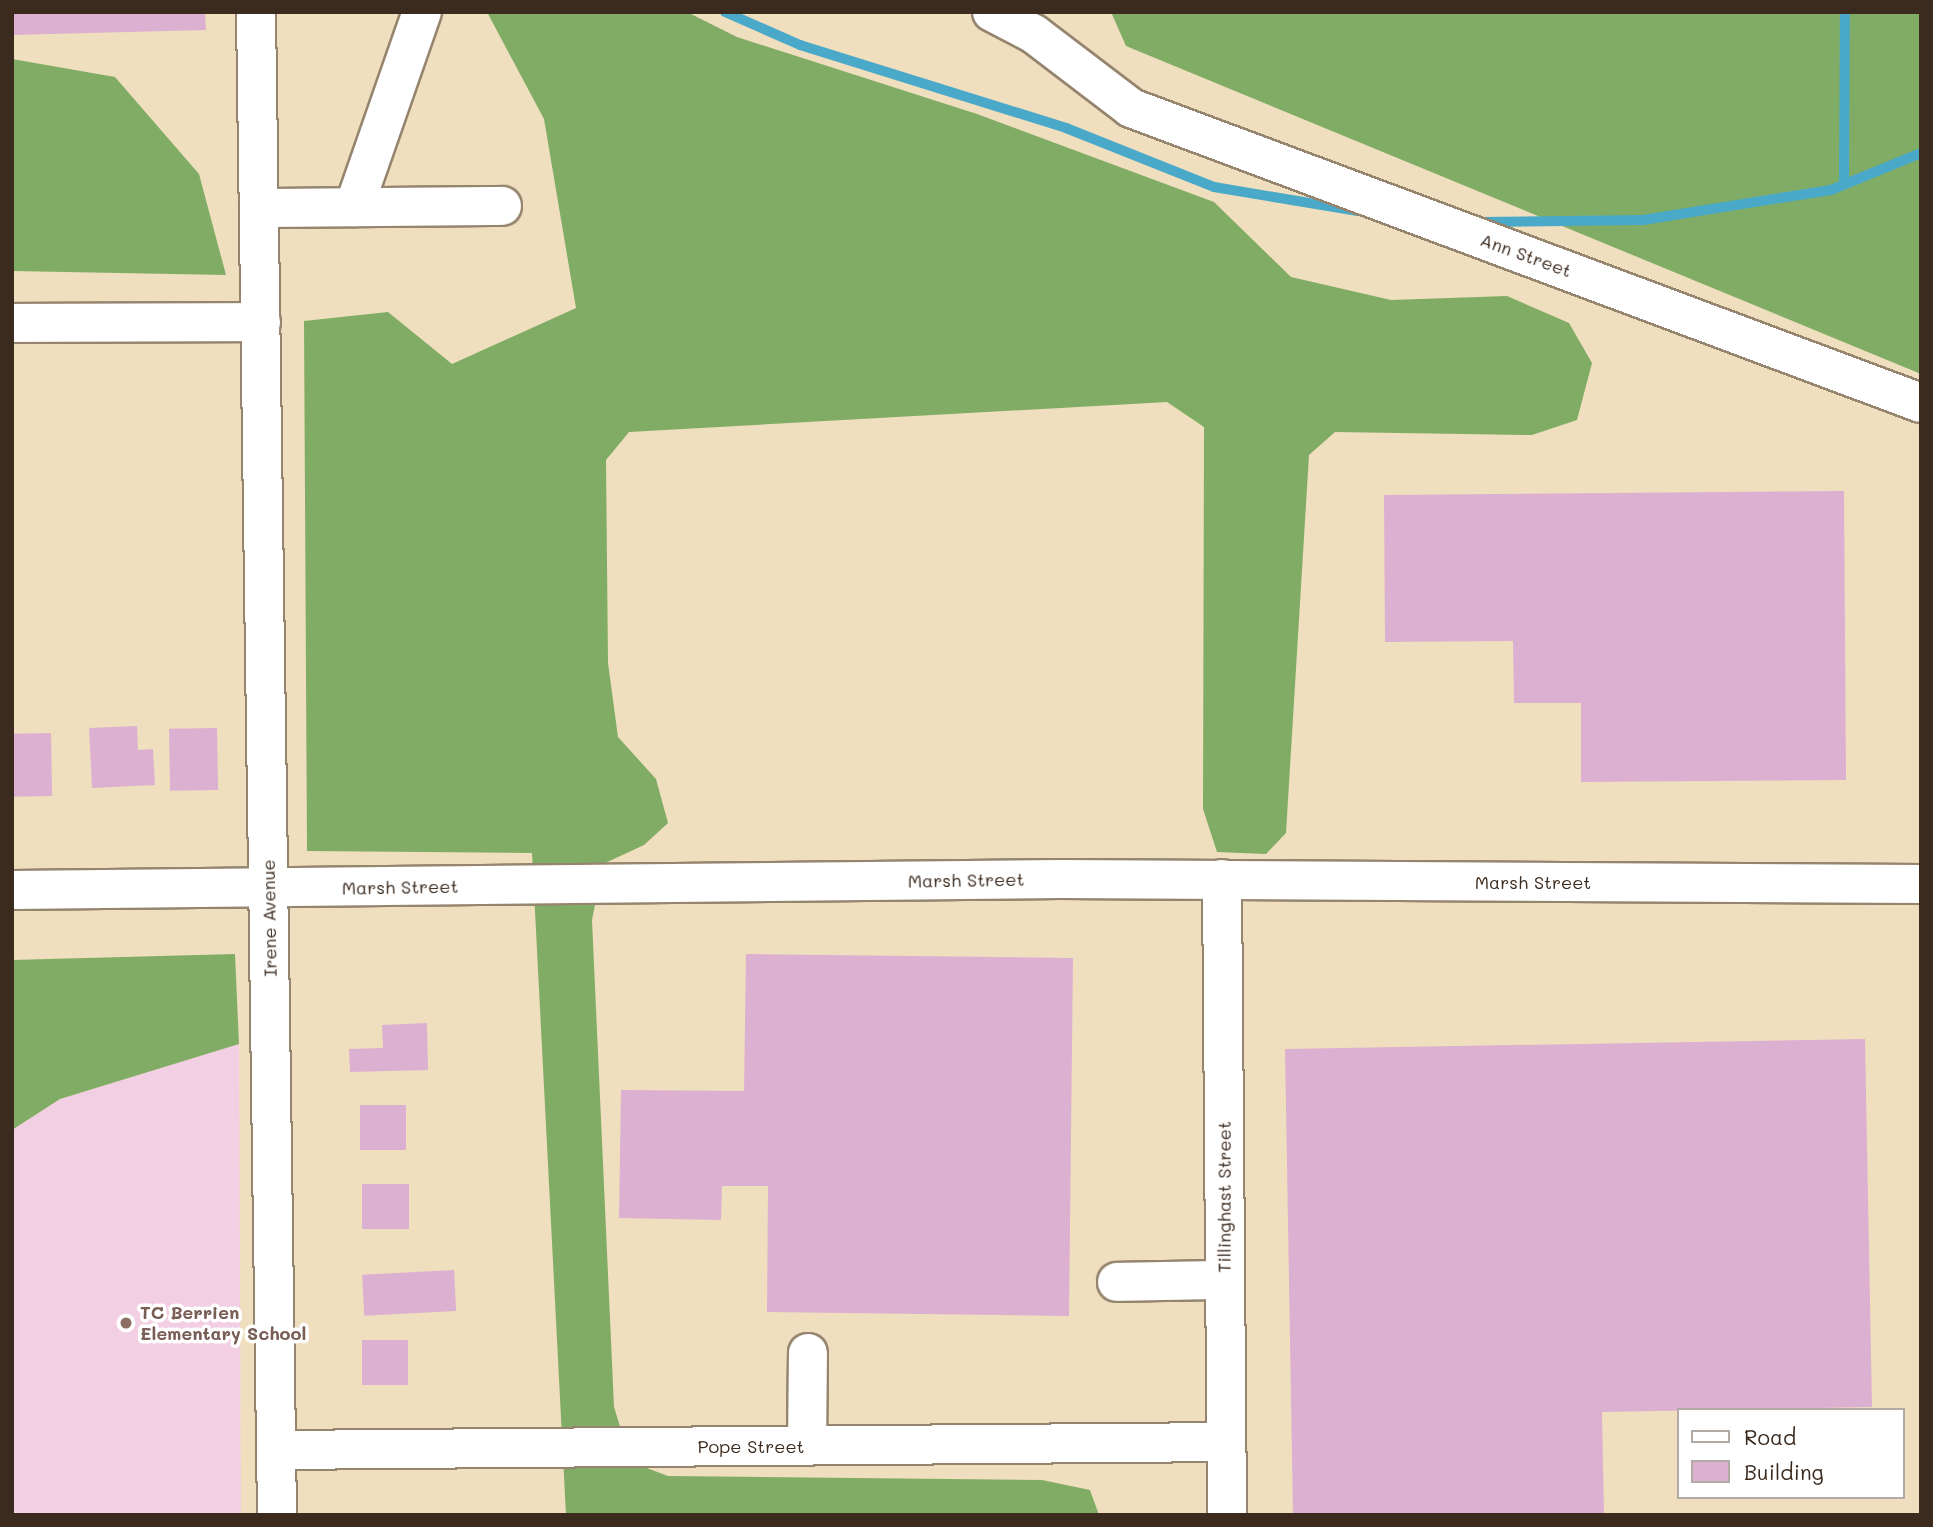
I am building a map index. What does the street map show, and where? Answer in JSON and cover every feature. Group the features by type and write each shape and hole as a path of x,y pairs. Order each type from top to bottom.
{"street":[{"name":"Irene Avenue","path":"256,12 277,1515"},
{"path":"355,207 422,12"},
{"name":"Ann Street","path":"992,12 1038,23 1131,108 1921,403"},
{"path":"259,208 502,206"},
{"path":"12,323 261,322"},
{"name":"Marsh Street","path":"12,890 1222,879 1921,884"},
{"name":"Tillinghast Street","path":"1222,879 1227,1515"},
{"path":"1117,1282 1224,1280"},
{"path":"807,1446 808,1353"},
{"name":"Pope Street","path":"276,1450 1226,1442"}],"shaded area":[{"name":"TC Berrien Elementary School","path":"239,1044 241,1515 12,1515 12,1130 60,1099"}],"green space":[{"path":"487,12 687,12 737,37 977,114 1214,202 1291,277 1391,300 1507,296 1569,323 1592,363 1577,420 1532,435 1335,432 1309,455 1286,833 1266,854 1217,852 1203,809 1204,427 1167,402 629,432 606,460 608,663 618,737 656,779 668,823 644,845 603,864 592,920 614,1407 631,1462 668,1476 1042,1480 1090,1490 1099,1515 566,1515 532,853 307,851 304,321 388,312 452,364 576,308 544,119"},
{"path":"1111,12 1921,12 1921,374 1126,46"},
{"path":"12,59 115,77 199,174 226,275 12,271"},
{"path":"235,954 239,1044 60,1099 12,1130 12,960"}],"building":[{"path":"12,12 205,12 206,30 12,35"},
{"path":"1844,491 1846,780 1581,782 1581,703 1514,703 1513,641 1385,642 1384,495"},
{"path":"137,726 138,750 153,749 155,785 92,788 89,728"},
{"path":"217,728 218,790 170,791 169,729"},
{"path":"51,733 52,796 13,797 12,734"},
{"path":"746,954 1073,958 1069,1316 767,1312 768,1186 722,1186 721,1220 619,1218 621,1090 744,1091"},
{"path":"427,1023 428,1070 350,1072 349,1049 383,1048 382,1025"},
{"path":"1865,1039 1872,1407 1678,1408 1678,1411 1602,1412 1604,1515 1293,1515 1285,1049"},
{"path":"360,1105 406,1105 406,1150 360,1150"},
{"path":"362,1184 409,1184 409,1229 362,1229"},
{"path":"454,1270 456,1311 364,1316 362,1275"},
{"path":"362,1340 408,1340 408,1385 362,1385"}],"waterway":[{"path":"725,12 800,45 1066,128 1214,187 1358,211"},
{"path":"1844,183 1845,12"},
{"path":"1479,222 1643,220 1831,190 1921,153"}],"place":[{"name":"TC Berrien Elementary School","path":"126,1323"}]}
